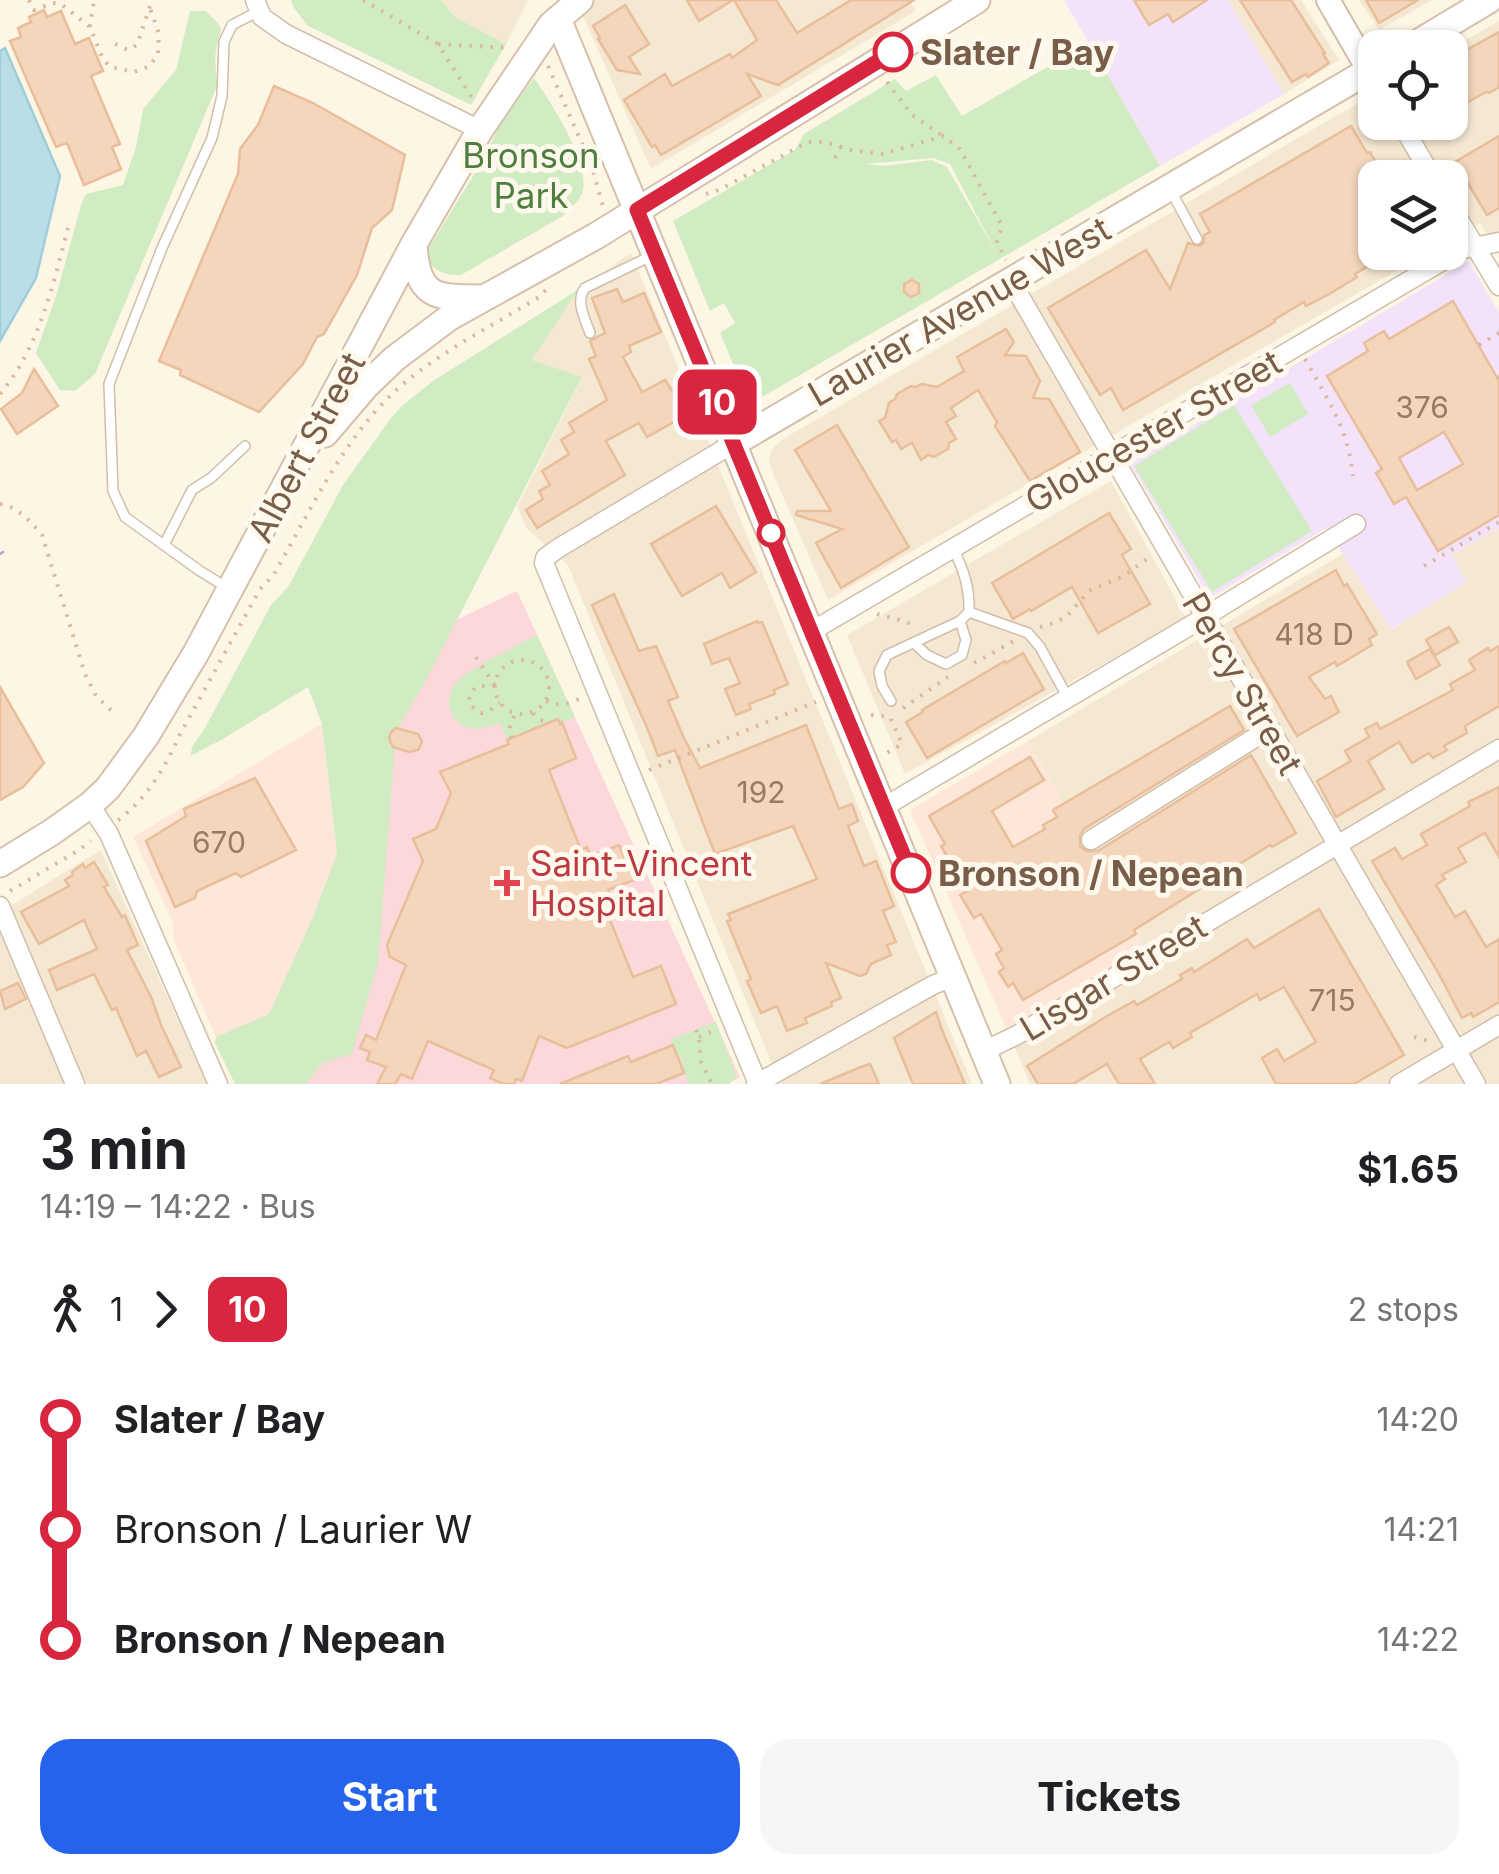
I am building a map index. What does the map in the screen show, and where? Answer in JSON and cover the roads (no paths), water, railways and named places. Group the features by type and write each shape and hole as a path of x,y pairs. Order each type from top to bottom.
{"main road":[{"name":"Albert Street","path":"0,864 90,805 108,788 146,736 196,653 414,244 480,130 554,9 580,0"},
{"path":"296,468 366,386 420,338 482,298 596,236 977,0"},
{"path":"1439,30 1489,0"},
{"path":"554,9 997,1084"},
{"name":"Laurier Avenue West","path":"734,443 1008,271 1170,188 1358,81"},
{"path":"414,244 418,274 426,289 438,296 482,298"}],"street":[{"path":"1328,0 1358,49"},
{"path":"257,6 262,17 286,34 480,130"},
{"path":"1468,236 1499,286"},
{"name":"Gloucester Street","path":"812,631 1462,249 1499,242"},
{"name":"Percy Street","path":"1008,271 1110,456 1476,1084"},
{"name":"Laurier Avenue West","path":"734,443 545,558 545,569 757,1084"},
{"path":"884,807 1356,524"},
{"path":"1091,840 1270,729"},
{"name":"Lisgar Street","path":"984,1051 1499,749"},
{"path":"90,805 109,834 218,1084"},
{"path":"0,906 74,1084"},
{"path":"757,1084 953,977"},
{"path":"1399,1084 1499,1025"}],"lane":[{"path":"230,589 125,517 113,491 109,384 162,248 212,138 222,96 224,42 232,25 257,6"},
{"path":"1170,188 1196,239"},
{"path":"590,333 580,301 585,288 656,254"},
{"path":"164,545 192,490 245,446"},
{"path":"891,701 878,671 888,655 960,621 969,612 970,594 953,549"},
{"path":"969,612 1028,634 1040,647 1068,698"},
{"path":"919,641 927,656 946,664 962,654 966,640 960,621"}],"water":[{"path":"5,48 60,176 36,278 0,341 0,51"}],"place":[{"name":"Slater / Bay","path":"893,52"},
{"name":"Bronson / Nepean","path":"911,873"},
{"name":"Saint-Vincent Hospital","path":"507,883"}],"park label":[{"name":"Bronson Park","path":"531,175"}]}
